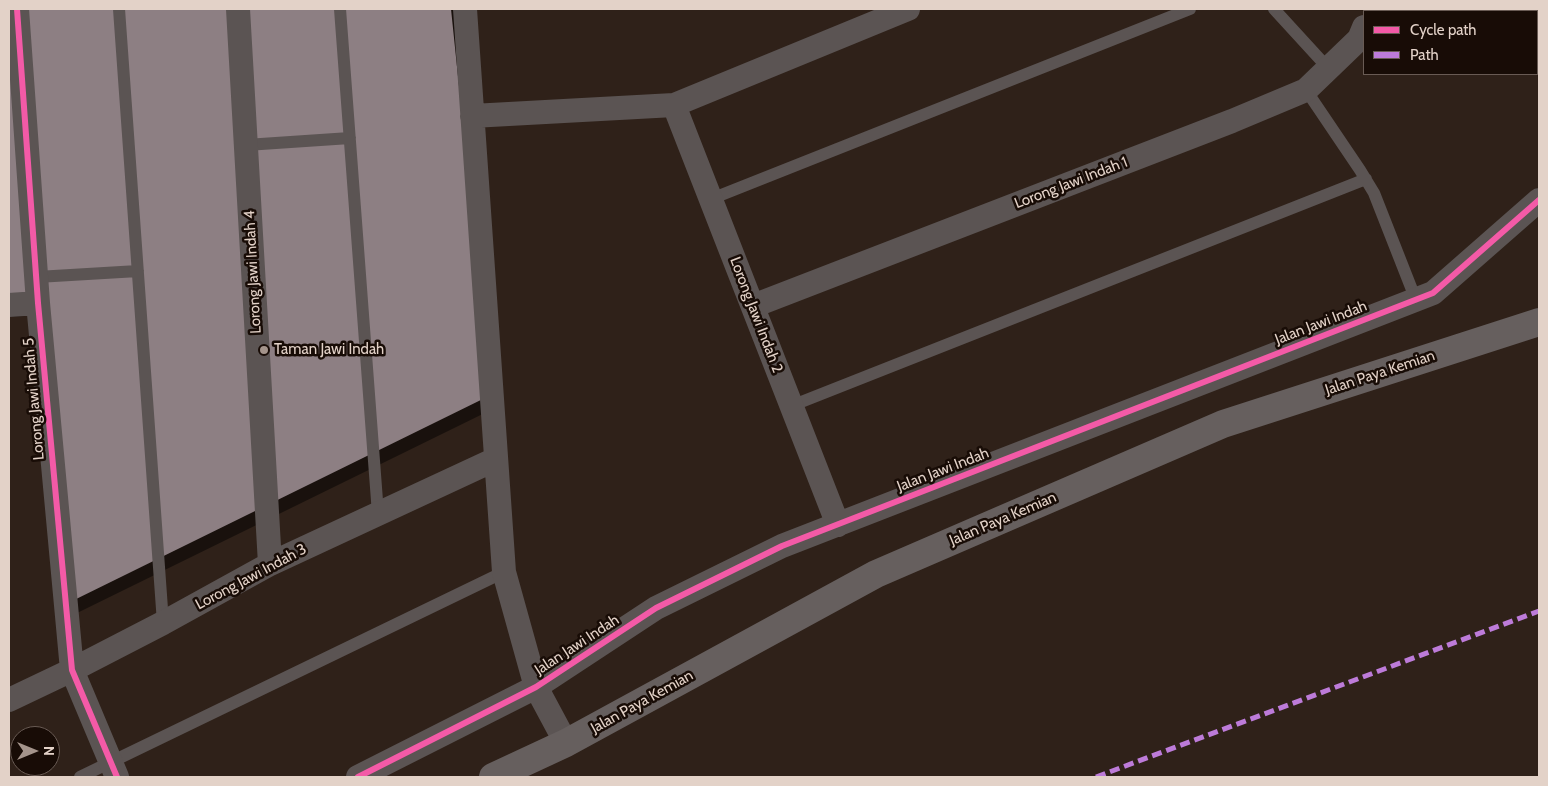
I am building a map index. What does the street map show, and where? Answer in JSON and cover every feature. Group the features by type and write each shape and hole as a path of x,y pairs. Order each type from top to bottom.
{"main road":[{"name":"Jalan Paya Kemian","path":"493,777 566,743 876,574 1223,424 1539,322"}],"street":[{"name":"Lorong Jawi Indah 5","path":"17,9 38,303 72,670 114,770"},
{"name":"Lorong Jawi Indah 4","path":"238,9 270,564"},
{"path":"465,9 504,572 536,687 566,743"},
{"path":"472,116 674,105 908,9"},
{"name":"Lorong Jawi Indah 1","path":"753,306 1232,121 1306,90 1363,35"},
{"name":"Lorong Jawi Indah 2","path":"674,105 838,525"},
{"name":"Jalan Jawi Indah","path":"358,777 536,687 656,608 782,546 1433,293 1539,200"},
{"path":"9,305 38,303"},
{"name":"Lorong Jawi Indah 3","path":"9,700 164,623 270,564 496,459"}],"lane":[{"path":"119,9 164,623"},
{"path":"340,9 378,514"},
{"path":"711,199 1190,9"},
{"path":"1274,9 1328,68"},
{"path":"1306,90 1366,178 1374,193 1416,300"},
{"path":"246,145 350,138"},
{"path":"791,406 1366,178"},
{"path":"37,277 138,271"},
{"path":"80,777 114,770 504,572"}],"building":[{"name":"Taman Jawi Indah","path":"9,9 451,9 491,395 66,604 38,303 9,306"}],"marked path":[{"path":"1096,777 1539,611"}],"cycle path":[{"path":"17,9 38,303 72,670 117,777"},
{"path":"358,777 536,687 656,608 782,546 1433,293 1539,200"}],"place":[{"name":"Taman Jawi Indah","path":"264,350"}]}
